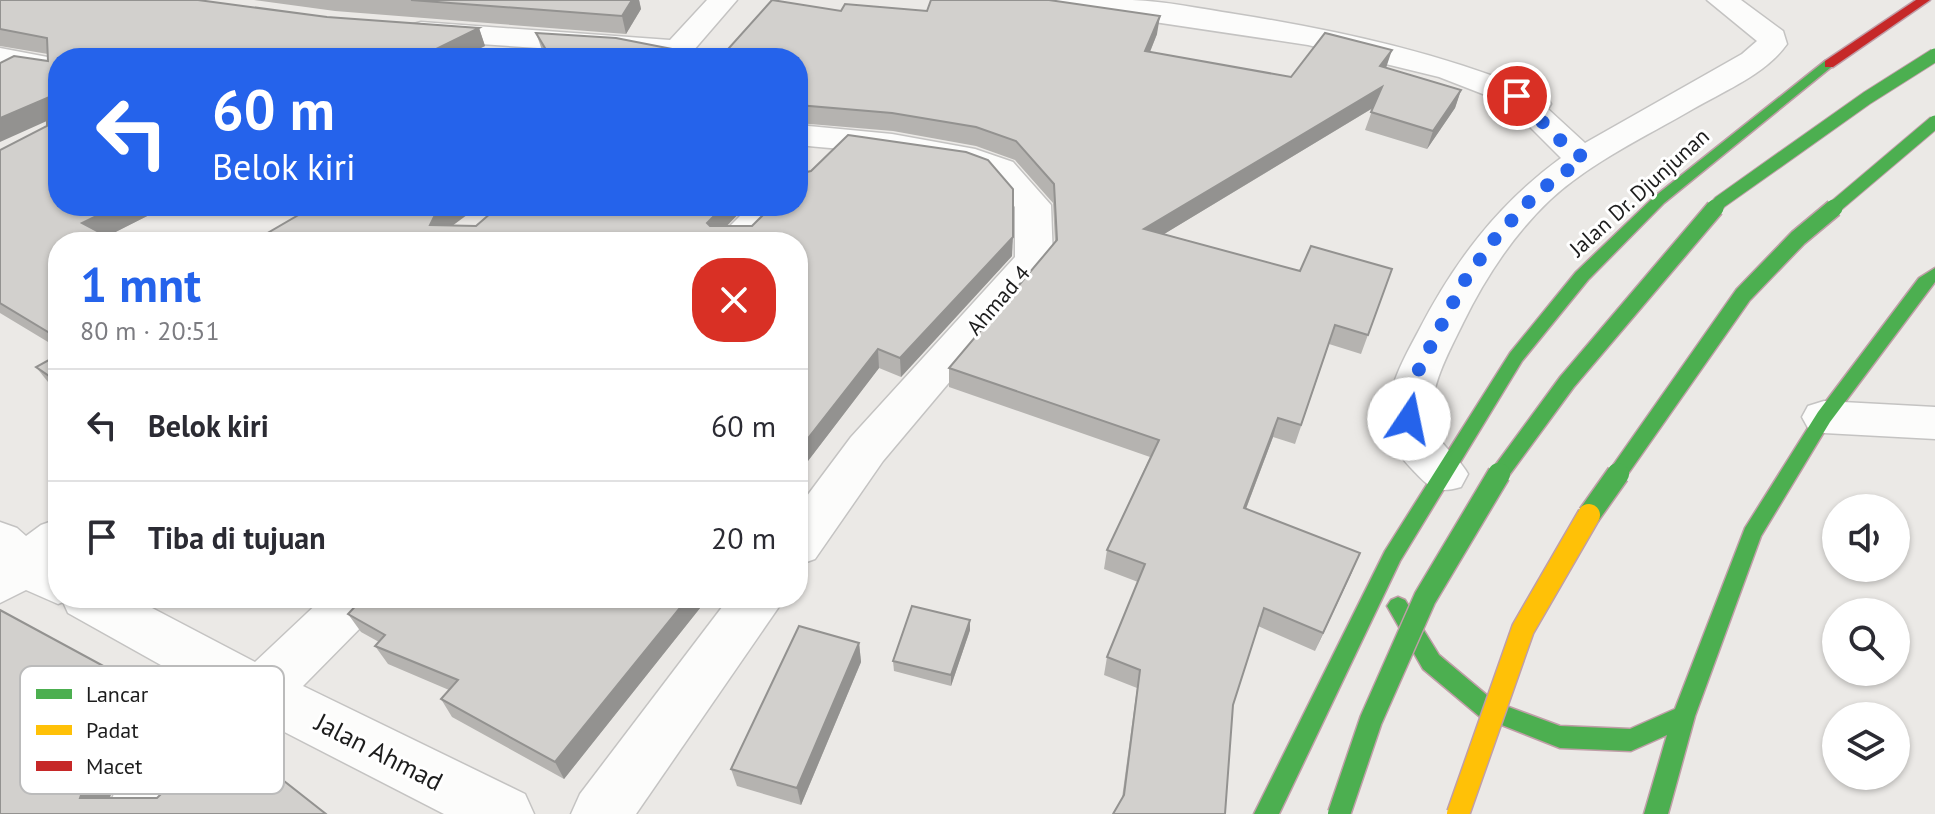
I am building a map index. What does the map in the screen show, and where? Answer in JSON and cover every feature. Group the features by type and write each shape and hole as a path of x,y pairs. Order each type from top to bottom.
{"highway":[{"name":"Jalan Dr. Djunjunan","path":"1266,814 1392,557 1516,357 1582,276 1659,200 1807,79 1924,0"},
{"path":"1339,814 1371,720 1425,598 1498,477 1567,382 1720,202 1867,98 1935,55"},
{"path":"1458,814 1523,629 1584,523 1743,295 1798,238 1935,122"},
{"path":"1656,814 1684,716 1752,534 1824,417 1925,282 1935,273"},
{"path":"1392,557 1398,608 1431,662 1487,709 1560,737 1631,740 1684,716"}],"street":[{"path":"679,48 723,0"},
{"path":"1067,0 1221,10 1452,70 1526,100 1566,146 1584,158"},
{"path":"1445,474 1416,444 1409,419 1419,369 1463,283 1496,237 1538,192 1584,158 1753,61 1772,44 1772,37 1765,29 1721,0"},
{"path":"395,29 607,48"},
{"path":"0,57 48,66"},
{"name":"Ahmad 4","path":"808,136 892,144 975,159 1001,169 1033,205 1034,259 867,449 808,531"},
{"path":"809,170 841,139"},
{"path":"744,232 760,216"},
{"path":"1824,417 1935,423"},
{"name":"Jalan Ahmad","path":"104,608 212,666"},
{"path":"284,667 346,608"},
{"path":"601,814 752,608"},
{"name":"Jalan Ahmad","path":"284,704 504,814"},
{"path":"135,814 155,794"}],"building":[{"path":"0,0 198,0 327,17 479,28 438,48 48,48 48,61 47,38 0,29"},
{"path":"411,0 632,0 622,16"},
{"path":"772,0 841,11 845,4 927,11 931,0 1049,0 1160,16 1145,51 1291,77 1325,33 1392,50 1380,66 1461,90 1433,131 1371,112 1382,87 1144,229 1300,271 1311,246 1392,269 1368,335 1335,325 1301,425 1278,418 1244,508 1360,553 1323,633 1264,608 1233,705 1225,814 1113,814 1124,795 1140,670 1107,657 1145,564 1107,550 1159,440 949,368 1057,240 1054,184 1016,141 976,127 892,113 808,106 808,48 729,48"},
{"path":"536,33 616,38 667,48 545,48"},
{"path":"14,56 48,61 48,216 96,216 82,223 99,232 48,232 48,332 0,303 0,150 47,126 47,98 0,118 0,63"},
{"path":"848,135 966,152 988,160 1013,189 1013,237 900,358 878,349 808,438 808,232 269,232 297,216 434,216 430,225 476,226 488,216 714,216 707,223 710,226 752,226 762,216 808,216 808,172"},
{"path":"48,360 48,375 36,367"},
{"path":"912,606 970,620 951,675 893,661"},
{"path":"354,608 680,608 555,762 441,699 458,680 375,646 385,635 348,614"},
{"path":"0,610 103,666 20,666 20,794 157,798 161,794 284,794 284,781 326,814 0,814"},
{"path":"799,626 859,643 797,788 731,769"}],"traffic: fast":[{"path":"1339,814 1371,720 1425,598 1467,524 1513,453 1567,382 1720,202 1867,98 1935,55"},
{"path":"1266,814 1392,557 1516,357 1582,276 1659,200 1829,64"},
{"path":"1589,515 1743,295 1798,238 1935,122"},
{"path":"1656,814 1684,716 1752,534 1824,417 1925,282 1935,273"},
{"path":"1398,606 1431,662 1487,709 1560,737 1631,740 1684,716"}],"traffic: jam":[{"path":"1829,64 1924,0"}],"traffic: slow":[{"path":"1458,814 1523,629 1589,515"}],"route":[{"path":"1409,419 1419,369 1463,283 1496,237 1538,192 1584,158 1566,146 1517,96"}]}
